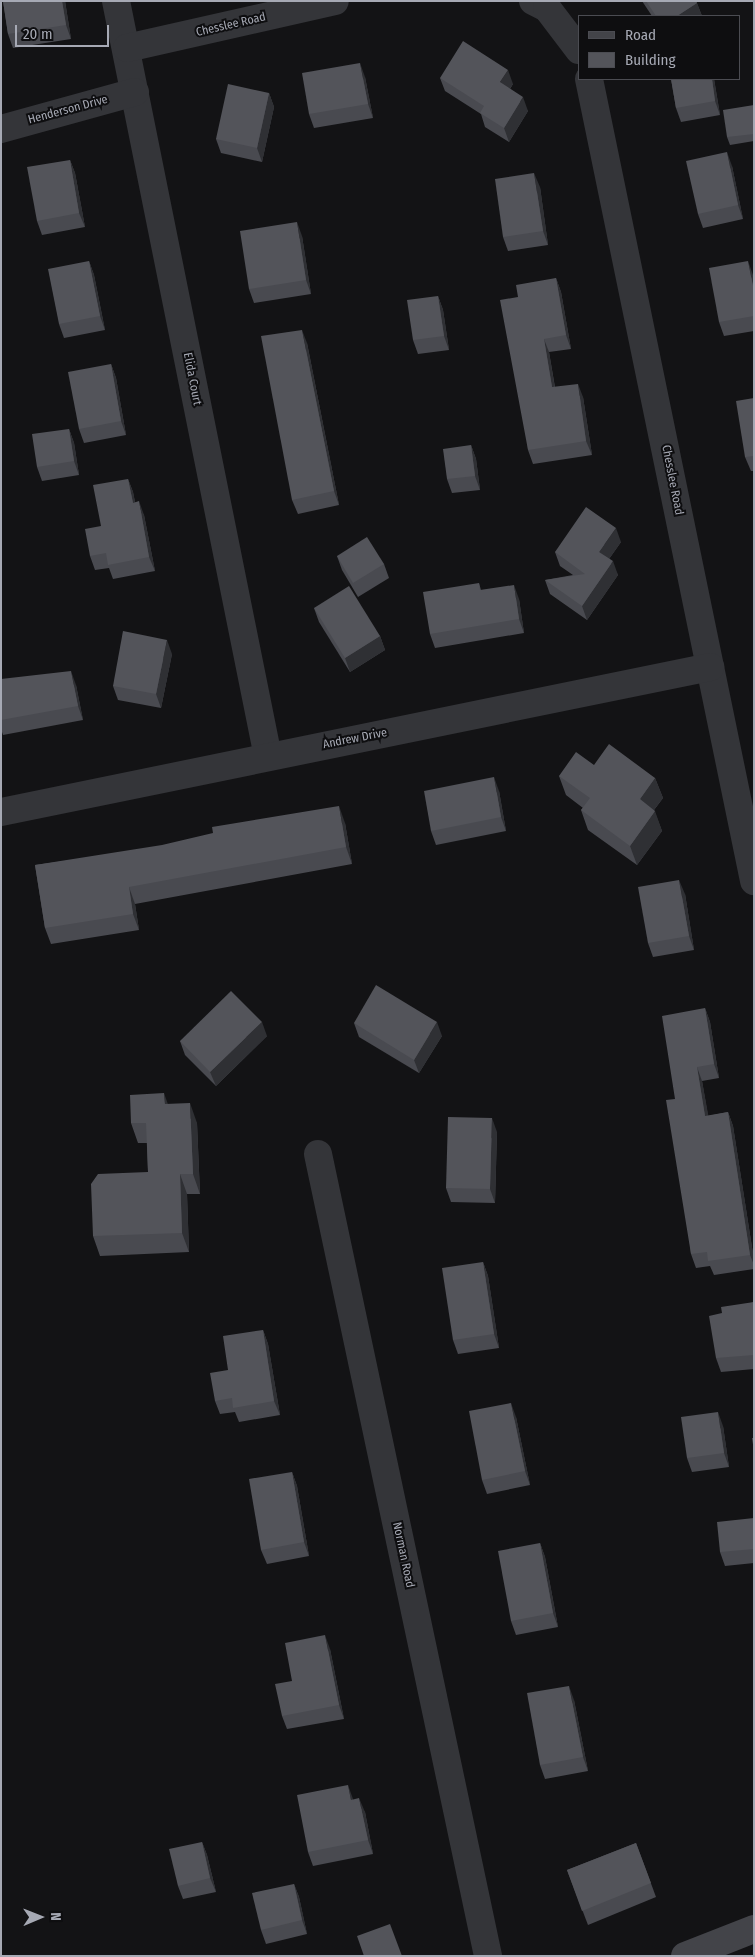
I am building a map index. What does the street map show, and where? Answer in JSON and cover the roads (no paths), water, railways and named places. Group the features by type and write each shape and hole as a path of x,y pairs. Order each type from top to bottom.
{"main road":[{"path":"685,1956 754,1929"}],"street":[{"name":"Elida Court","path":"116,1 127,48 268,757"},
{"name":"Chesslee Road","path":"127,48 335,1"},
{"path":"533,1 547,8 578,49"},
{"name":"Chesslee Road","path":"589,80 754,881"},
{"name":"Henderson Drive","path":"1,130 135,92"},
{"name":"Andrew Drive","path":"1,812 710,667"},
{"name":"Norman Road","path":"318,1154 488,1956"}]}
